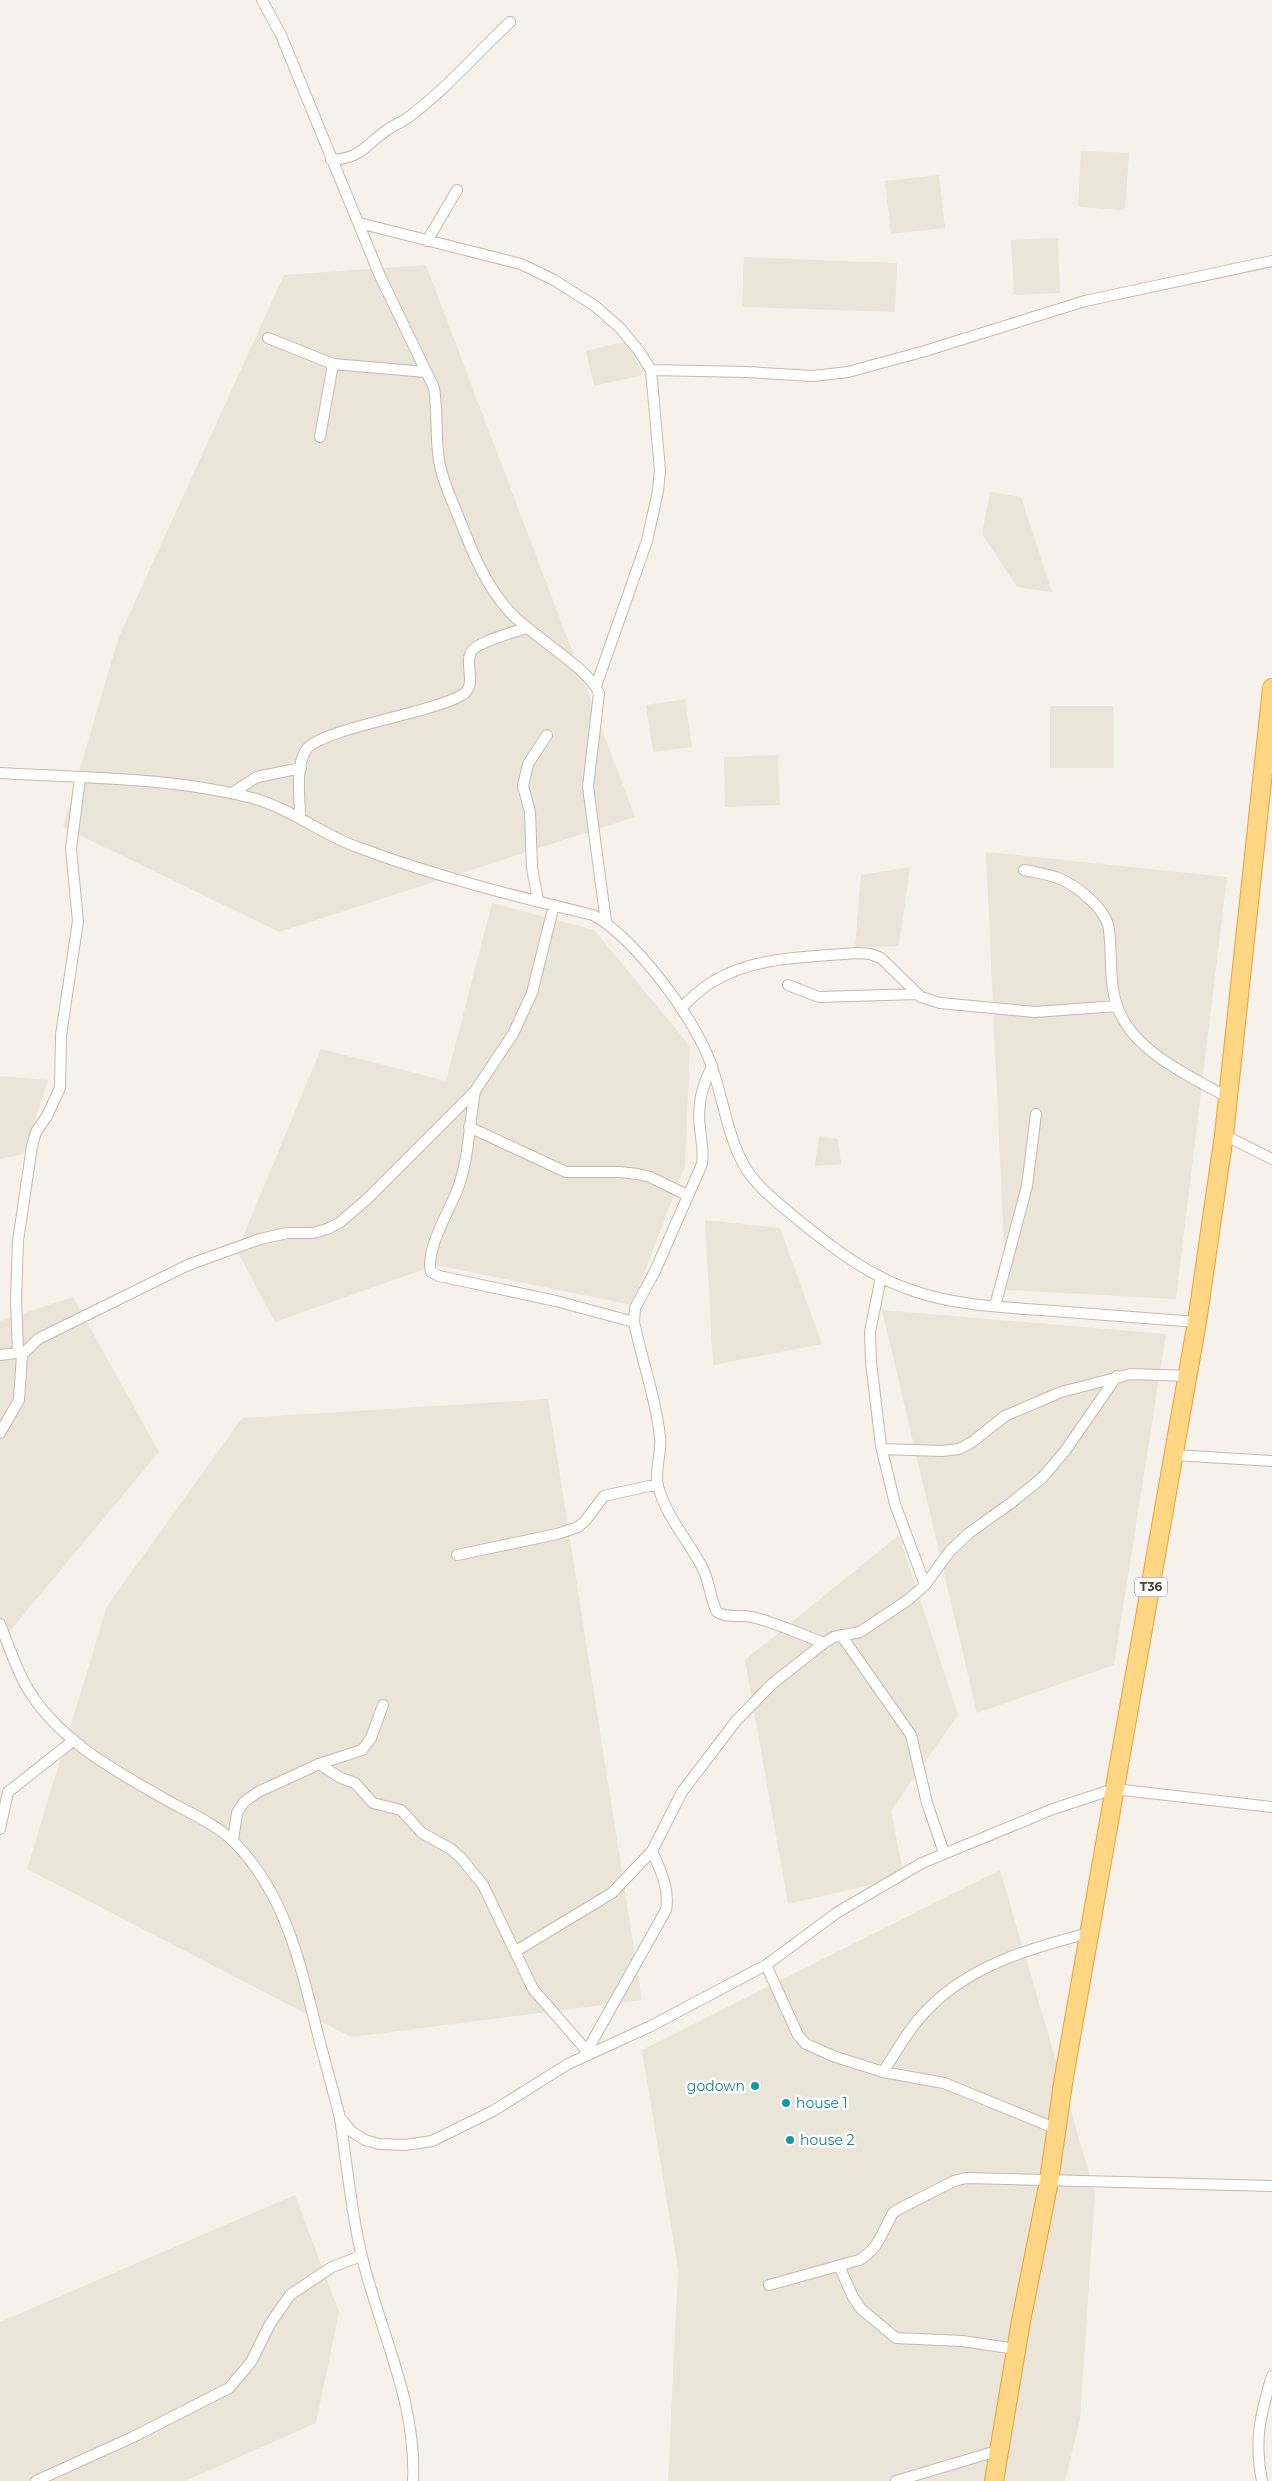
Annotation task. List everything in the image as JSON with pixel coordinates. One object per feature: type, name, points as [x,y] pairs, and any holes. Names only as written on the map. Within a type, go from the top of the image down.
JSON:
[{"type":"highway","name":"T36","points":[[994,2481],[1016,2349],[1049,2181],[1114,1789],[1175,1455],[1197,1322],[1229,1098],[1272,688]]},
{"type":"street","points":[[262,0],[281,35],[380,276],[434,388],[437,403],[438,458],[443,479],[478,567],[509,611],[526,628],[596,686],[599,699],[592,738],[588,787],[606,922]]},
{"type":"street","points":[[332,160],[346,159],[360,153],[387,129],[409,117],[456,76],[510,22]]},
{"type":"street","points":[[427,241],[457,190]]},
{"type":"street","points":[[359,223],[521,264],[572,290],[620,328],[639,351],[651,370],[659,452],[658,490],[646,541],[596,686]]},
{"type":"street","points":[[651,370],[747,372],[813,376],[848,372],[925,351],[1085,301],[1272,261]]},
{"type":"street","points":[[268,338],[333,364],[426,372]]},
{"type":"street","points":[[320,437],[333,364]]},
{"type":"street","points":[[300,818],[301,768],[305,751],[311,743],[323,737],[398,717],[463,694],[470,683],[470,653],[474,649],[497,638],[526,628]]},
{"type":"street","points":[[538,900],[532,868],[530,812],[523,786],[528,764],[546,735]]},
{"type":"street","points":[[232,793],[257,777],[301,768]]},
{"type":"street","points":[[0,773],[167,784],[254,798],[300,818],[354,846],[381,856],[496,890],[593,915],[606,922],[656,974],[681,1008],[703,1043],[712,1066],[730,1128],[745,1167],[770,1196],[817,1235],[866,1269],[915,1292],[995,1306],[1197,1322]]},
{"type":"street","points":[[0,1434],[19,1400],[22,1390],[21,1352],[16,1300],[18,1242],[32,1146],[36,1132],[47,1116],[60,1088],[61,1035],[78,921],[71,849],[80,778]]},
{"type":"street","points":[[1024,870],[1056,877],[1070,883],[1101,911],[1109,928],[1110,975],[1117,1006],[1124,1021],[1142,1042],[1181,1071],[1229,1098]]},
{"type":"street","points":[[0,1355],[21,1352],[54,1330],[188,1265],[260,1239],[287,1234],[313,1233],[339,1222],[365,1201],[475,1091],[524,1015],[532,993],[554,905]]},
{"type":"street","points":[[681,1008],[712,981],[733,971],[760,963],[857,953],[870,954],[881,958],[918,994],[940,1003],[1034,1012],[1117,1006]]},
{"type":"street","points":[[788,985],[819,997],[918,994]]},
{"type":"street","points":[[712,1066],[702,1088],[698,1105],[703,1155],[702,1164],[655,1271],[635,1308],[634,1322],[659,1430],[660,1439],[656,1471],[658,1484],[662,1498],[675,1525],[704,1571],[717,1612],[728,1616],[745,1615],[824,1643]]},
{"type":"street","points":[[475,1091],[461,1178],[434,1248],[429,1265],[431,1272],[438,1276],[556,1301],[634,1322]]},
{"type":"street","points":[[995,1306],[1027,1186],[1036,1114]]},
{"type":"street","points":[[469,1127],[566,1172],[620,1172],[637,1174],[650,1177],[688,1195]]},
{"type":"street","points":[[1224,1135],[1272,1159]]},
{"type":"street","points":[[881,1277],[870,1332],[871,1362],[882,1449],[895,1504],[925,1585]]},
{"type":"street","points":[[882,1449],[942,1451],[959,1449],[972,1442],[1005,1416],[1061,1392],[1117,1376],[1131,1374],[1188,1376]]},
{"type":"street","points":[[516,1951],[612,1893],[626,1880],[652,1850],[682,1792],[736,1721],[772,1684],[824,1643],[841,1635],[866,1628],[908,1600],[925,1585],[950,1551],[969,1532],[1011,1504],[1042,1478],[1065,1450],[1117,1376]]},
{"type":"street","points":[[1175,1455],[1272,1461]]},
{"type":"street","points":[[457,1555],[572,1529],[585,1521],[604,1496],[624,1490],[658,1484]]},
{"type":"street","points":[[0,1624],[26,1684],[43,1709],[94,1757],[202,1819],[233,1840],[265,1881],[286,1922],[306,1985],[340,2118],[361,2256],[406,2402],[412,2449],[412,2481]]},
{"type":"street","points":[[841,1635],[911,1735],[928,1803],[944,1853]]},
{"type":"street","points":[[233,1840],[238,1813],[244,1802],[258,1792],[319,1764],[362,1750],[371,1738],[383,1705]]},
{"type":"street","points":[[0,1829],[8,1792],[74,1740]]},
{"type":"street","points":[[319,1764],[341,1778],[355,1783],[374,1803],[401,1810],[422,1833],[452,1849],[461,1858],[483,1885],[533,1989],[585,2054]]},
{"type":"street","points":[[340,2118],[351,2131],[365,2140],[379,2144],[405,2145],[432,2142],[492,2111],[585,2054],[651,2026],[766,1965],[838,1912],[922,1863],[1053,1809],[1114,1789],[1272,1807]]},
{"type":"street","points":[[585,2054],[666,1910],[668,1900],[665,1886],[652,1850]]},
{"type":"street","points":[[883,2072],[906,2036],[926,2010],[953,1987],[980,1970],[1038,1946],[1090,1933]]},
{"type":"street","points":[[766,1965],[802,2040],[833,2056],[883,2072],[944,2083],[1057,2129]]},
{"type":"street","points":[[769,2285],[840,2266],[870,2254],[897,2210],[954,2181],[966,2178],[1272,2186]]},
{"type":"street","points":[[36,2481],[133,2437],[228,2388],[251,2362],[270,2324],[290,2296],[332,2267],[361,2256]]},
{"type":"street","points":[[840,2266],[853,2297],[861,2309],[896,2338],[962,2341],[1016,2349]]},
{"type":"street","points":[[1262,2481],[1257,2456],[1258,2431],[1272,2376]]},
{"type":"street","points":[[896,2481],[1000,2450]]},
{"type":"shaded area","points":[[1081,151],[1129,153],[1125,210],[1078,207]]},
{"type":"shaded area","points":[[939,175],[945,228],[891,234],[885,181]]},
{"type":"shaded area","points":[[1058,238],[1060,293],[1014,295],[1011,240]]},
{"type":"shaded area","points":[[744,257],[897,263],[895,312],[742,307]]},
{"type":"shaded area","points":[[426,265],[635,817],[279,932],[63,827],[118,639],[284,275]]},
{"type":"shaded area","points":[[626,341],[643,375],[594,386],[586,351]]},
{"type":"shaded area","points":[[990,492],[1021,497],[1052,592],[1017,587],[982,534]]},
{"type":"shaded area","points":[[685,699],[692,747],[653,752],[646,705]]},
{"type":"shaded area","points":[[1050,706],[1113,706],[1113,768],[1050,768]]},
{"type":"shaded area","points":[[778,755],[780,805],[725,807],[724,757]]},
{"type":"shaded area","points":[[986,852],[1227,877],[1176,1299],[1006,1290]]},
{"type":"shaded area","points":[[910,867],[899,946],[855,948],[861,875]]},
{"type":"shaded area","points":[[492,903],[594,930],[690,1046],[685,1166],[632,1305],[436,1265],[275,1322],[237,1251],[321,1049],[446,1081]]},
{"type":"shaded area","points":[[0,1076],[48,1080],[24,1154],[0,1159]]},
{"type":"shaded area","points":[[819,1136],[838,1139],[841,1164],[815,1166]]},
{"type":"shaded area","points":[[705,1220],[780,1228],[822,1344],[713,1365]]},
{"type":"shaded area","points":[[73,1297],[159,1452],[0,1643],[0,1321]]},
{"type":"shaded area","points":[[882,1310],[1166,1334],[1114,1665],[977,1713]]},
{"type":"shaded area","points":[[548,1399],[642,2000],[351,2037],[27,1869],[107,1606],[242,1418]]},
{"type":"shaded area","points":[[899,1535],[958,1715],[891,1811],[904,1877],[788,1904],[745,1660]]},
{"type":"shaded area","points":[[1000,1870],[1095,2193],[1080,2420],[1065,2481],[668,2481],[678,2269],[642,2050]]},
{"type":"shaded area","points":[[295,2195],[339,2312],[316,2423],[185,2481],[0,2481],[0,2322]]},
{"type":"place","name":"godown","points":[[755,2086]]},
{"type":"place","name":"house 1","points":[[786,2103]]},
{"type":"place","name":"house 2","points":[[790,2140]]}]
